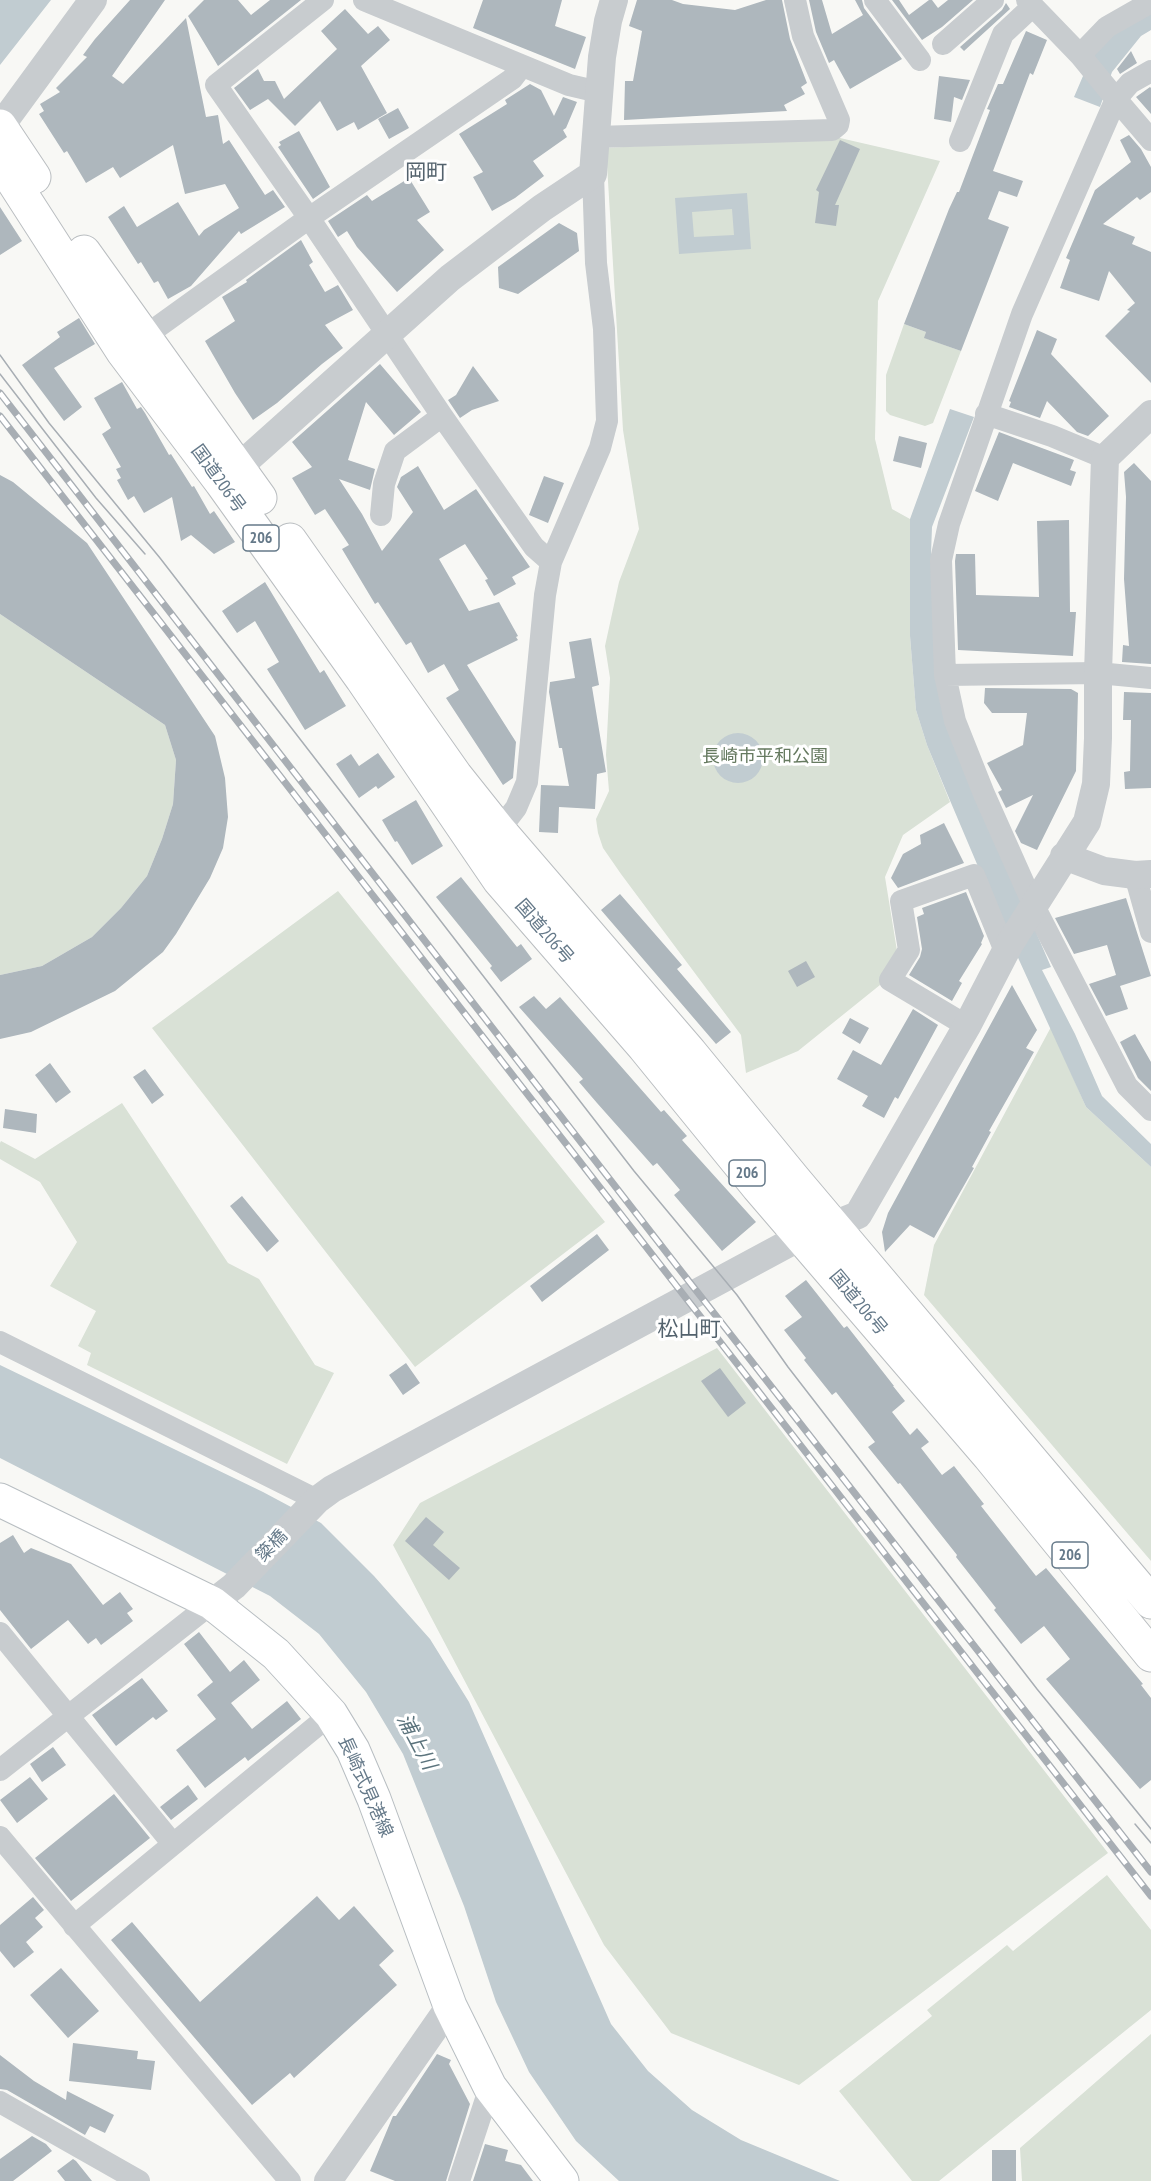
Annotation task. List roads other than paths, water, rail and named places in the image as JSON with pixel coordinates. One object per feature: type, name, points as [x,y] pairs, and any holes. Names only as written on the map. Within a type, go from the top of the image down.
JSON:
[{"type":"main road","name":"国道206号","points":[[0,126],[77,242],[134,344]]},
{"type":"main road","name":"国道206号","points":[[0,161],[230,475],[352,625],[456,776],[499,830],[690,1052],[1151,1602]]},
{"type":"main road","name":"国道206号","points":[[230,475],[362,679],[499,880],[644,1047],[758,1186],[1028,1502],[1151,1655]]},
{"type":"main road","name":"長崎式見港線","points":[[0,1500],[223,1595],[331,1714],[353,1750],[374,1799],[450,2006],[490,2087],[562,2181]]},
{"type":"street","points":[[0,126],[93,0]]},
{"type":"street","points":[[323,0],[216,84],[442,417],[534,547],[551,562]]},
{"type":"street","points":[[364,0],[569,85],[599,92]]},
{"type":"street","points":[[499,830],[516,808],[527,782],[545,596],[551,562],[600,448],[608,421],[604,329],[596,263],[593,174],[599,92],[608,21],[614,0]]},
{"type":"street","points":[[596,137],[832,130],[838,125],[839,120],[803,36],[795,0]]},
{"type":"street","points":[[875,0],[920,60]]},
{"type":"street","points":[[943,44],[993,0]]},
{"type":"street","points":[[1082,59],[1107,27],[1151,2]]},
{"type":"street","points":[[960,141],[1004,34],[1030,3],[1082,59],[1151,140]]},
{"type":"street","points":[[134,344],[309,218],[512,80],[522,66]]},
{"type":"street","points":[[1151,70],[1113,96],[1022,314],[943,545],[941,581],[945,675],[955,721],[1032,906],[1127,1086],[1151,1110]]},
{"type":"street","points":[[230,475],[450,278],[487,248],[593,174]]},
{"type":"street","points":[[986,414],[1052,436],[1105,458],[1151,414]]},
{"type":"street","points":[[381,515],[384,484],[395,451],[442,417]]},
{"type":"street","name":"簗橋","points":[[223,1595],[314,1503],[332,1489],[802,1237],[858,1215],[967,1026],[1007,948],[1087,822],[1096,784],[1105,458]]},
{"type":"street","points":[[945,675],[1098,673],[1151,678]]},
{"type":"street","points":[[1064,856],[1104,872],[1143,875],[1151,932]]},
{"type":"street","points":[[967,1026],[890,980],[909,950],[901,901],[974,875],[1007,948]]},
{"type":"street","points":[[0,1342],[314,1503]]},
{"type":"street","points":[[0,1770],[223,1595]]},
{"type":"street","points":[[0,1633],[173,1844]]},
{"type":"street","points":[[74,1926],[331,1714]]},
{"type":"street","points":[[0,1837],[290,2181]]},
{"type":"street","points":[[328,2181],[450,2006]]},
{"type":"street","points":[[459,2181],[490,2087]]},
{"type":"street","points":[[0,2102],[139,2181]]},
{"type":"water","points":[[0,0],[51,0],[0,65]]},
{"type":"water","points":[[1151,9],[1151,30],[1141,36],[1112,72],[1100,107],[1074,97],[1095,48]]},
{"type":"water","points":[[747,193],[751,249],[679,254],[675,198]],"holes":[[[732,209],[734,235],[694,237],[692,212]]]},
{"type":"water","points":[[950,409],[974,417],[932,527],[931,554],[948,727],[1051,967],[1042,970],[1075,1034],[1102,1096],[1151,1144],[1151,1167],[1086,1107],[999,916],[927,745],[916,710],[910,636],[910,519]]},
{"type":"water","points":[[733,733],[743,733],[756,740],[763,753],[763,763],[756,776],[743,783],[733,783],[724,779],[717,772],[713,763],[713,753],[717,744],[724,737]]},
{"type":"water","name":"浦上川","points":[[0,1365],[263,1492],[321,1523],[374,1576],[430,1639],[469,1702],[611,2024],[648,2071],[692,2110],[741,2140],[840,2181],[619,2181],[576,2141],[529,2072],[496,2002],[464,1906],[403,1754],[366,1692],[319,1634],[270,1596],[0,1458]]},
{"type":"tram line","points":[[0,355],[49,423],[160,558],[634,1171],[737,1295],[788,1367],[1037,1689],[1151,1829]]},
{"type":"tram line","points":[[0,374],[96,498],[145,554]]},
{"type":"tram line","points":[[1135,1824],[1151,1843]]},
{"type":"railway","points":[[0,393],[677,1266],[1151,1872]]},
{"type":"railway","points":[[0,416],[1151,1896]]},
{"type":"district","name":"岡町","points":[[426,173]]},
{"type":"district","name":"松山町","points":[[689,1330]]},
{"type":"park label","name":"長崎市平和公園","points":[[765,757]]}]
